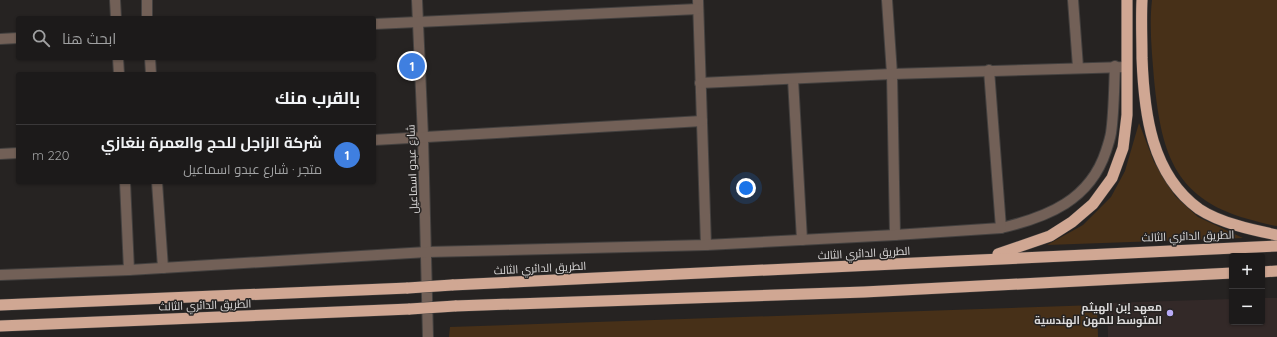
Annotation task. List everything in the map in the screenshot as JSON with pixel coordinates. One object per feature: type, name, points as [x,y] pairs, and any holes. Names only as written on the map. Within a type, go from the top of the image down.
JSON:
[{"type":"highway","points":[[985,258],[1050,236],[1072,222],[1093,204],[1112,178],[1123,148],[1127,115],[1127,0]]},
{"type":"highway","points":[[1142,0],[1141,28],[1143,85],[1146,114],[1153,144],[1165,172],[1180,191],[1200,209],[1227,222],[1277,235]]},
{"type":"highway","name":"الطريق الدائري الثالث","points":[[0,305],[408,288],[866,266],[985,258],[1277,246]]},
{"type":"highway","points":[[1265,272],[1277,271]]},
{"type":"highway","name":"الطريق الدائري الثالث","points":[[0,326],[455,306],[864,292],[1229,273]]},
{"type":"street","points":[[116,0],[116,16]]},
{"type":"street","points":[[147,0],[148,16]]},
{"type":"street","name":"شارع عبدو اسماعيل","points":[[417,0],[423,138],[428,337]]},
{"type":"street","points":[[887,0],[892,74],[895,235]]},
{"type":"street","points":[[1073,0],[1078,67]]},
{"type":"street","points":[[376,24],[698,4],[706,245]]},
{"type":"street","points":[[0,39],[16,38]]},
{"type":"street","points":[[118,60],[119,72]]},
{"type":"street","points":[[150,60],[151,72]]},
{"type":"street","points":[[0,275],[129,270],[426,252],[706,245],[1001,228],[1027,222],[1054,211],[1074,199],[1093,177],[1103,160],[1111,134],[1115,66]]},
{"type":"street","points":[[700,83],[989,70],[1115,66],[1127,67]]},
{"type":"street","points":[[989,70],[1001,228]]},
{"type":"street","points":[[793,79],[802,240]]},
{"type":"street","points":[[376,140],[702,121]]},
{"type":"street","points":[[0,154],[16,154]]},
{"type":"street","points":[[125,184],[129,270]]},
{"type":"street","points":[[158,184],[163,268]]},
{"type":"shaded area","points":[[1152,0],[1277,0],[1277,226],[1248,219],[1222,210],[1202,198],[1187,184],[1175,167],[1167,149],[1157,104],[1151,40]]},
{"type":"shaded area","points":[[1139,123],[1154,162],[1175,196],[1198,217],[1243,238],[1047,245],[1083,225],[1111,197],[1125,171]]},
{"type":"shaded area","name":"معهد إبن الهيثم المتوسط للمهن الهندسية","points":[[1265,298],[1277,298],[1277,337],[1108,337],[1107,303],[1229,299],[1229,325],[1265,325]]},
{"type":"shaded area","points":[[1097,305],[1098,337],[449,337],[450,327]]},
{"type":"place","name":"شركة الزاجل للحج والعمرة بنغازي","points":[[412,66]]},
{"type":"place","name":"معهد إبن الهيثم المتوسط للمهن الهندسية","points":[[1170,313]]}]
